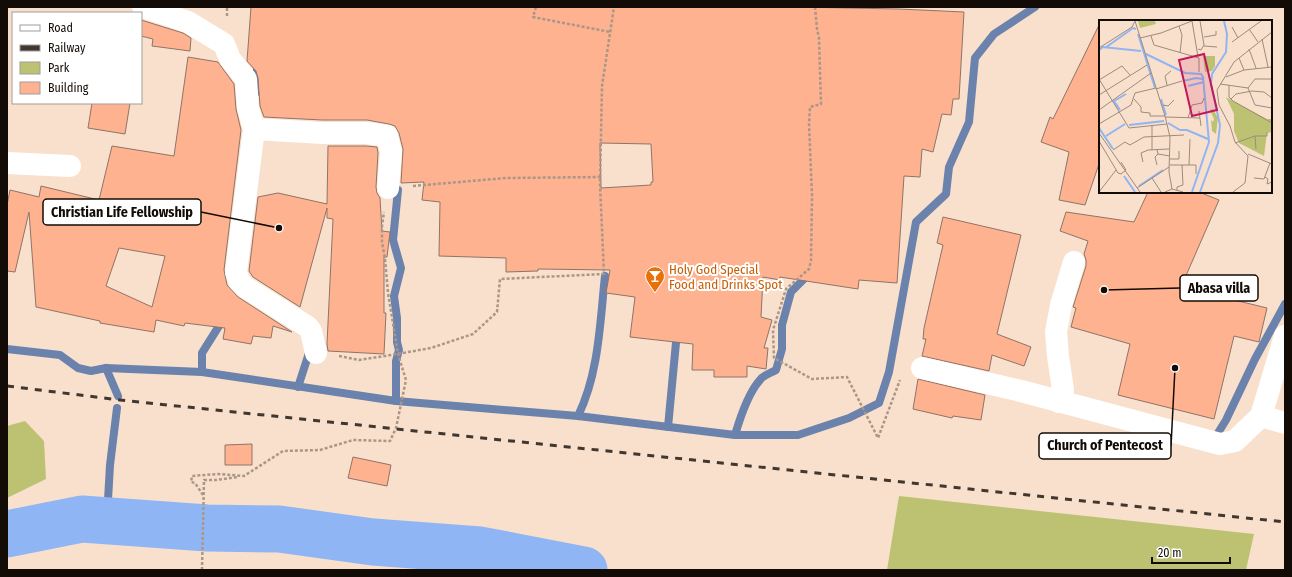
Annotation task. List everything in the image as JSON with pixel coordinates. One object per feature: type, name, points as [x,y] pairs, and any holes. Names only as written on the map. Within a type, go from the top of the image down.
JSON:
[{"type":"street","points":[[143,7],[188,22],[224,44],[230,59],[246,79],[248,108],[254,129],[236,272],[239,281],[245,287],[308,327],[316,353]]},
{"type":"street","points":[[254,129],[322,133],[367,133],[387,136],[391,152],[388,188]]},
{"type":"street","points":[[7,163],[70,166]]},
{"type":"street","points":[[1060,402],[1063,390],[1056,332],[1061,305],[1074,262]]},
{"type":"street","points":[[922,368],[1020,391],[1220,444],[1235,441],[1261,416],[1285,336]]},
{"type":"street","points":[[1261,416],[1285,423]]},
{"type":"path","points":[[536,7],[533,17],[610,32]]},
{"type":"path","points":[[316,353],[359,360],[431,348],[473,334],[497,312],[500,278],[604,274],[600,177],[602,86],[614,7]]},
{"type":"path","points":[[815,7],[819,38],[821,104],[810,107],[809,124],[812,195],[811,261],[809,268],[786,289],[773,330],[774,358],[812,379],[847,377],[878,438],[904,368],[922,368]]},
{"type":"path","points":[[202,570],[204,480],[244,476],[283,451],[320,450],[353,440],[390,441],[396,428],[406,380],[398,354],[388,293],[382,242],[382,226],[388,188],[506,178],[600,177]]},
{"type":"path","points":[[203,495],[195,483],[191,482],[192,476],[218,474],[244,476]]},
{"type":"green space","points":[[25,421],[44,441],[46,479],[7,498],[7,426]]},
{"type":"green space","points":[[899,496],[1254,534],[1246,570],[887,570]]},
{"type":"building","points":[[251,7],[798,7],[964,12],[959,99],[953,99],[951,115],[942,114],[933,152],[922,149],[920,177],[904,176],[897,283],[859,280],[858,289],[780,277],[780,280],[763,277],[761,317],[772,320],[764,348],[768,348],[766,369],[747,366],[747,377],[714,377],[714,370],[692,370],[693,344],[630,337],[635,297],[606,293],[610,270],[538,269],[538,271],[506,272],[506,258],[439,256],[440,202],[422,200],[424,182],[401,183],[403,149],[399,133],[395,126],[367,120],[322,120],[264,117],[260,106],[256,71],[247,61]],"holes":[[[600,143],[651,144],[653,182],[651,182],[651,185],[601,188]]]},
{"type":"building","points":[[142,20],[183,33],[191,38],[190,51],[152,46],[153,39],[142,36]]},
{"type":"building","points":[[1099,25],[1099,164],[1085,205],[1059,200],[1069,152],[1041,142],[1050,117],[1053,119]]},
{"type":"building","points":[[188,57],[218,62],[234,84],[236,109],[241,130],[224,270],[227,285],[238,297],[292,332],[273,326],[271,338],[253,336],[251,344],[223,339],[225,328],[185,323],[184,326],[156,320],[154,332],[100,323],[100,321],[36,307],[29,212],[15,272],[7,271],[7,205],[10,190],[39,197],[41,186],[99,200],[112,146],[174,156]],"holes":[[[119,248],[165,256],[152,307],[106,286]]]},
{"type":"building","points":[[92,104],[130,104],[125,134],[88,128]]},
{"type":"building","points":[[328,146],[377,147],[376,187],[380,198],[382,231],[390,232],[387,257],[384,257],[384,313],[386,313],[384,354],[328,351],[327,344],[333,219],[327,218],[327,208],[300,307],[253,277],[249,271],[258,197],[278,193],[327,204]]},
{"type":"building","points":[[1148,193],[1202,193],[1219,200],[1181,287],[1267,308],[1259,342],[1234,336],[1214,419],[1118,395],[1130,344],[1071,327],[1076,308],[1073,307],[1086,266],[1084,254],[1088,241],[1060,231],[1066,212],[1134,222]]},
{"type":"building","points":[[943,217],[1021,235],[997,334],[1031,347],[1024,366],[992,355],[989,371],[922,356],[926,339],[923,339],[924,328],[943,245],[937,243]]},
{"type":"building","points":[[918,379],[985,395],[981,420],[953,416],[952,418],[913,409]]},
{"type":"building","points":[[252,444],[252,465],[225,465],[225,445]]},
{"type":"building","points":[[353,457],[391,465],[387,486],[348,478]]},
{"type":"waterway","points":[[7,349],[60,355],[78,368],[91,371],[106,368],[202,372],[396,401],[578,416],[735,435],[798,435],[849,418],[879,403],[889,372],[916,222],[946,194],[949,167],[969,122],[975,58],[994,34],[1035,7]]},
{"type":"waterway","points":[[257,67],[257,92]]},
{"type":"waterway","points":[[396,401],[396,361],[399,350],[397,342],[397,318],[394,296],[401,268],[393,240],[398,190]]},
{"type":"waterway","points":[[735,435],[745,406],[756,385],[761,378],[776,370],[782,349],[782,325],[791,292],[810,273]]},
{"type":"waterway","points":[[578,416],[585,400],[598,347],[605,276]]},
{"type":"waterway","points":[[1213,441],[1226,420],[1255,359],[1285,304]]},
{"type":"waterway","points":[[202,372],[202,353],[224,318]]},
{"type":"waterway","points":[[668,427],[677,332]]},
{"type":"waterway","points":[[298,387],[310,350]]},
{"type":"waterway","points":[[106,368],[118,396]]},
{"type":"waterway","points":[[82,519],[108,500],[110,465],[117,408]]},
{"type":"waterway","points":[[7,534],[82,519],[207,528],[279,529],[373,542],[480,550],[584,570]]},
{"type":"railway","points":[[7,386],[120,400],[1285,522]]},
{"type":"place","name":"Christian Life Fellowship","points":[[279,228]]},
{"type":"place","name":"Abasa villa","points":[[1104,290]]},
{"type":"place","name":"Holy God Special Food and Drinks Spot","points":[[655,293]]},
{"type":"place","name":"Church of Pentecost","points":[[1175,368]]}]
